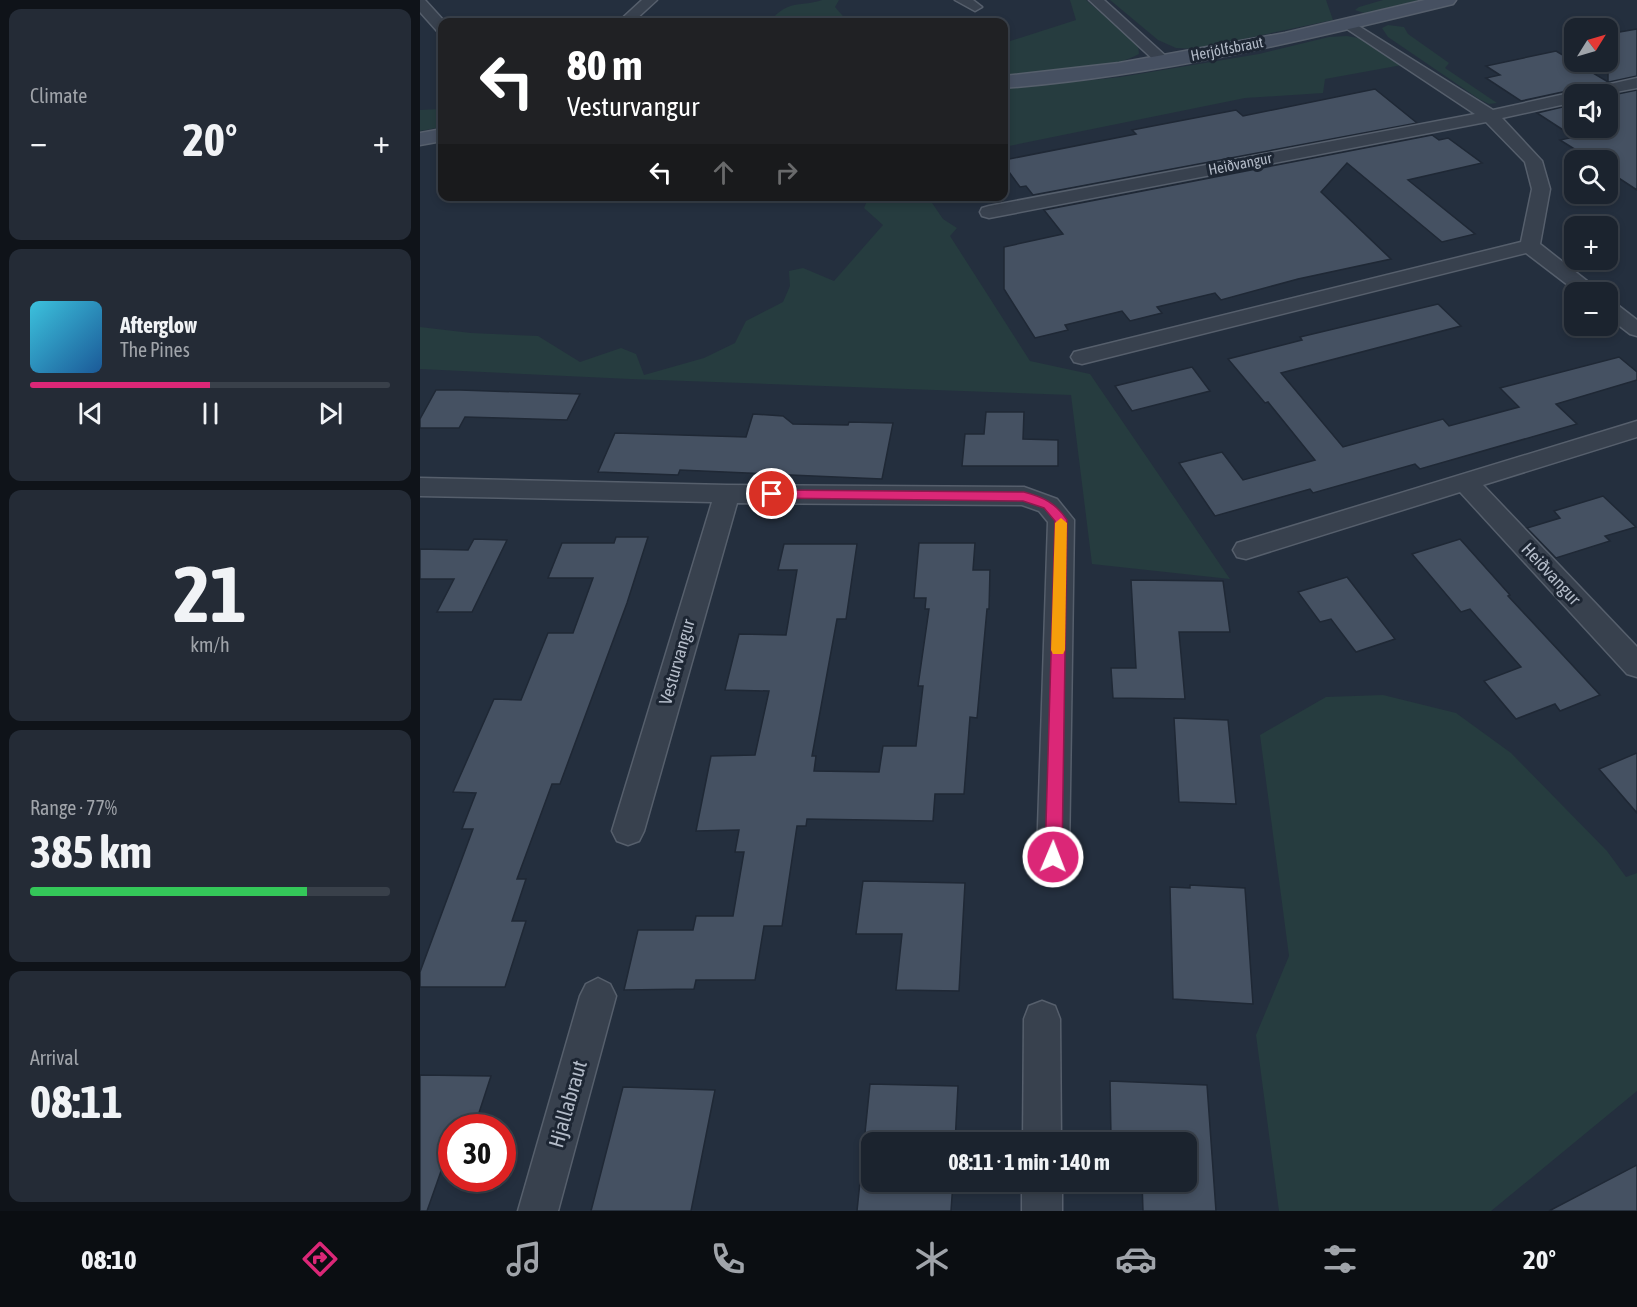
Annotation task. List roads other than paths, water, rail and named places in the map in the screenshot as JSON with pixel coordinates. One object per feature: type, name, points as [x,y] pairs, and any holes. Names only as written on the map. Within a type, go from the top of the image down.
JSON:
[{"type":"street","points":[[630,18],[650,0]]},
{"type":"street","points":[[1096,0],[1163,61]]},
{"type":"street","name":"Herjólfsbraut","points":[[1008,82],[1119,69],[1163,61],[1349,24],[1447,0]]},
{"type":"street","points":[[420,3],[438,23]]},
{"type":"street","points":[[1349,24],[1490,116],[1533,161],[1541,189],[1530,246]]},
{"type":"street","points":[[1618,87],[1637,83]]},
{"type":"street","name":"Heiðvangur","points":[[989,212],[1490,116],[1564,99]]},
{"type":"street","points":[[420,139],[438,136]]},
{"type":"street","points":[[1530,246],[1576,282]]},
{"type":"street","points":[[1082,357],[1530,246]]},
{"type":"street","points":[[1618,315],[1637,330]]},
{"type":"street","points":[[1246,550],[1637,429]]},
{"type":"street","name":"Heiðvangur","points":[[1465,482],[1637,666]]},
{"type":"street","points":[[420,487],[727,494],[1024,496],[1048,505],[1061,520],[1053,857]]},
{"type":"street","name":"Vesturvangur","points":[[628,831],[727,494]]},
{"type":"street","name":"Hjallabraut","points":[[538,1211],[598,996]]},
{"type":"street","points":[[1042,1019],[1042,1132]]},
{"type":"street","points":[[1042,1192],[1042,1211]]}]
